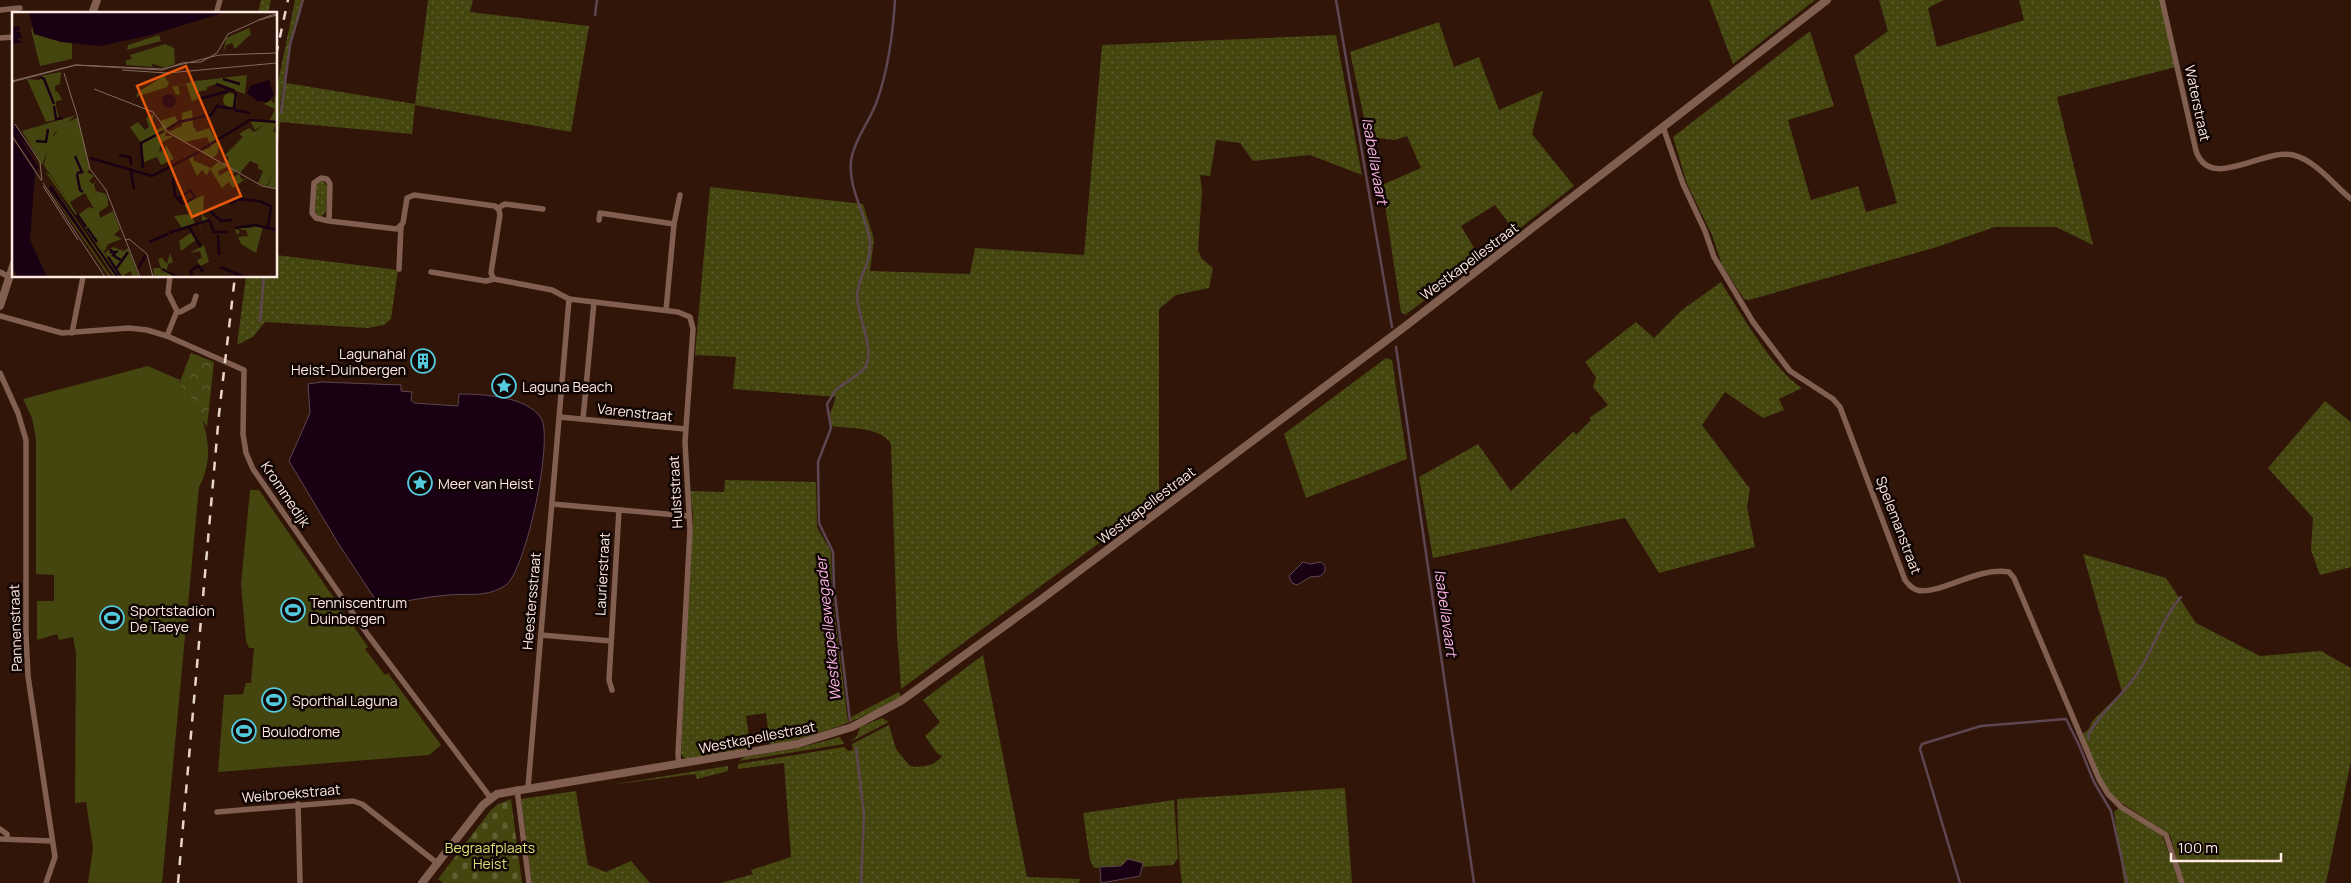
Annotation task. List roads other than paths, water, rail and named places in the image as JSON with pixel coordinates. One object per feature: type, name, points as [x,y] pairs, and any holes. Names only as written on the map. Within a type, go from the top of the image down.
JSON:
[{"type":"street","points":[[93,12],[97,0]]},
{"type":"street","name":"Westkapellestraat","points":[[490,798],[517,789],[771,750],[819,739],[869,720],[920,690],[1441,298],[1828,0]]},
{"type":"street","name":"Waterstraat","points":[[2162,0],[2196,151],[2201,162],[2208,167],[2220,169],[2272,156],[2293,155],[2310,164],[2351,199]]},
{"type":"street","points":[[0,10],[20,8]]},
{"type":"street","name":"Spelemanstraat","points":[[1663,127],[1682,184],[1705,231],[1714,257],[1753,322],[1790,371],[1828,395],[1840,407],[1905,580],[1911,587],[1926,591],[1992,571],[2009,572],[2014,578],[2098,779],[2108,794],[2121,807],[2166,835],[2182,883]]},
{"type":"street","points":[[328,220],[330,184],[327,179],[321,178],[314,183],[312,213],[316,218],[328,220],[392,228],[401,226]]},
{"type":"street","points":[[399,269],[401,226],[406,201],[407,198],[414,195],[498,208],[505,204],[542,210]]},
{"type":"street","points":[[666,310],[674,224],[680,195]]},
{"type":"street","points":[[494,279],[491,272],[500,215],[498,208]]},
{"type":"street","points":[[599,220],[600,213],[674,224]]},
{"type":"street","points":[[0,306],[12,269]]},
{"type":"street","points":[[0,272],[9,277]]},
{"type":"street","points":[[431,272],[486,281],[494,279],[552,290],[569,298],[594,302],[583,419],[560,417]]},
{"type":"street","points":[[72,333],[83,278]]},
{"type":"street","points":[[168,336],[177,311],[168,293],[170,278]]},
{"type":"street","points":[[177,311],[180,312],[193,305],[196,296]]},
{"type":"street","name":"Heestersstraat","points":[[528,788],[569,298]]},
{"type":"street","name":"Hulststraat","points":[[594,302],[686,314],[693,322],[686,429],[685,467],[689,516],[679,764]]},
{"type":"street","name":"Krommedijk","points":[[0,316],[52,331],[72,333],[129,328],[147,330],[168,336],[244,370],[242,434],[246,452],[253,469],[368,635],[490,798]]},
{"type":"street","name":"Pannenstraat","points":[[0,373],[18,413],[26,440],[26,635],[28,676],[54,857],[46,883]]},
{"type":"street","name":"Varenstraat","points":[[583,419],[686,429]]},
{"type":"street","points":[[552,504],[689,516]]},
{"type":"street","name":"Laurierstraat","points":[[612,690],[609,680],[619,510]]},
{"type":"street","points":[[541,636],[611,641]]},
{"type":"street","points":[[517,789],[529,883]]},
{"type":"street","points":[[422,883],[490,798]]},
{"type":"street","name":"Weibroekstraat","points":[[217,812],[344,800],[362,804],[437,863]]},
{"type":"street","points":[[298,804],[300,883]]},
{"type":"street","points":[[0,829],[7,834],[8,838]]},
{"type":"street","points":[[0,839],[52,841]]},
{"type":"waterway","points":[[281,113],[290,45],[303,0]]},
{"type":"waterway","points":[[595,15],[597,0]]},
{"type":"waterway","name":"Westkapellewegader","points":[[850,721],[834,587],[833,552],[819,523],[818,462],[831,428],[827,404],[838,388],[862,371],[868,360],[867,343],[857,296],[859,283],[869,256],[870,241],[852,182],[851,161],[855,146],[874,108],[881,89],[889,51],[895,0]]},
{"type":"waterway","name":"Isabellavaart","points":[[1336,0],[1392,327]]},
{"type":"waterway","points":[[260,321],[264,278]]},
{"type":"waterway","name":"Isabellavaart","points":[[1396,347],[1474,883]]},
{"type":"waterway","points":[[2089,739],[2088,735],[2093,727],[2137,674],[2168,615],[2181,597]]},
{"type":"waterway","points":[[1960,883],[1920,749],[1922,744],[1981,726],[2066,719],[2094,782],[2111,811],[2127,883]]},
{"type":"waterway","name":"Westkapellewegader","points":[[856,748],[864,815],[861,883]]},
{"type":"railway","points":[[278,46],[288,0]]},
{"type":"railway","points":[[178,883],[219,414],[235,278]]},
{"type":"place","name":"Lagunahal Heist-Duinbergen","points":[[423,361]]},
{"type":"place","name":"Laguna Beach","points":[[504,386]]},
{"type":"place","name":"Meer van Heist","points":[[420,483]]},
{"type":"place","name":"Tenniscentrum Duinbergen","points":[[293,610]]},
{"type":"place","name":"Sportstadion De Taeye","points":[[112,618]]},
{"type":"place","name":"Sporthal Laguna","points":[[274,700]]},
{"type":"place","name":"Boulodrome","points":[[244,731]]},
{"type":"park label","name":"Begraafplaats Heist","points":[[490,856]]}]
